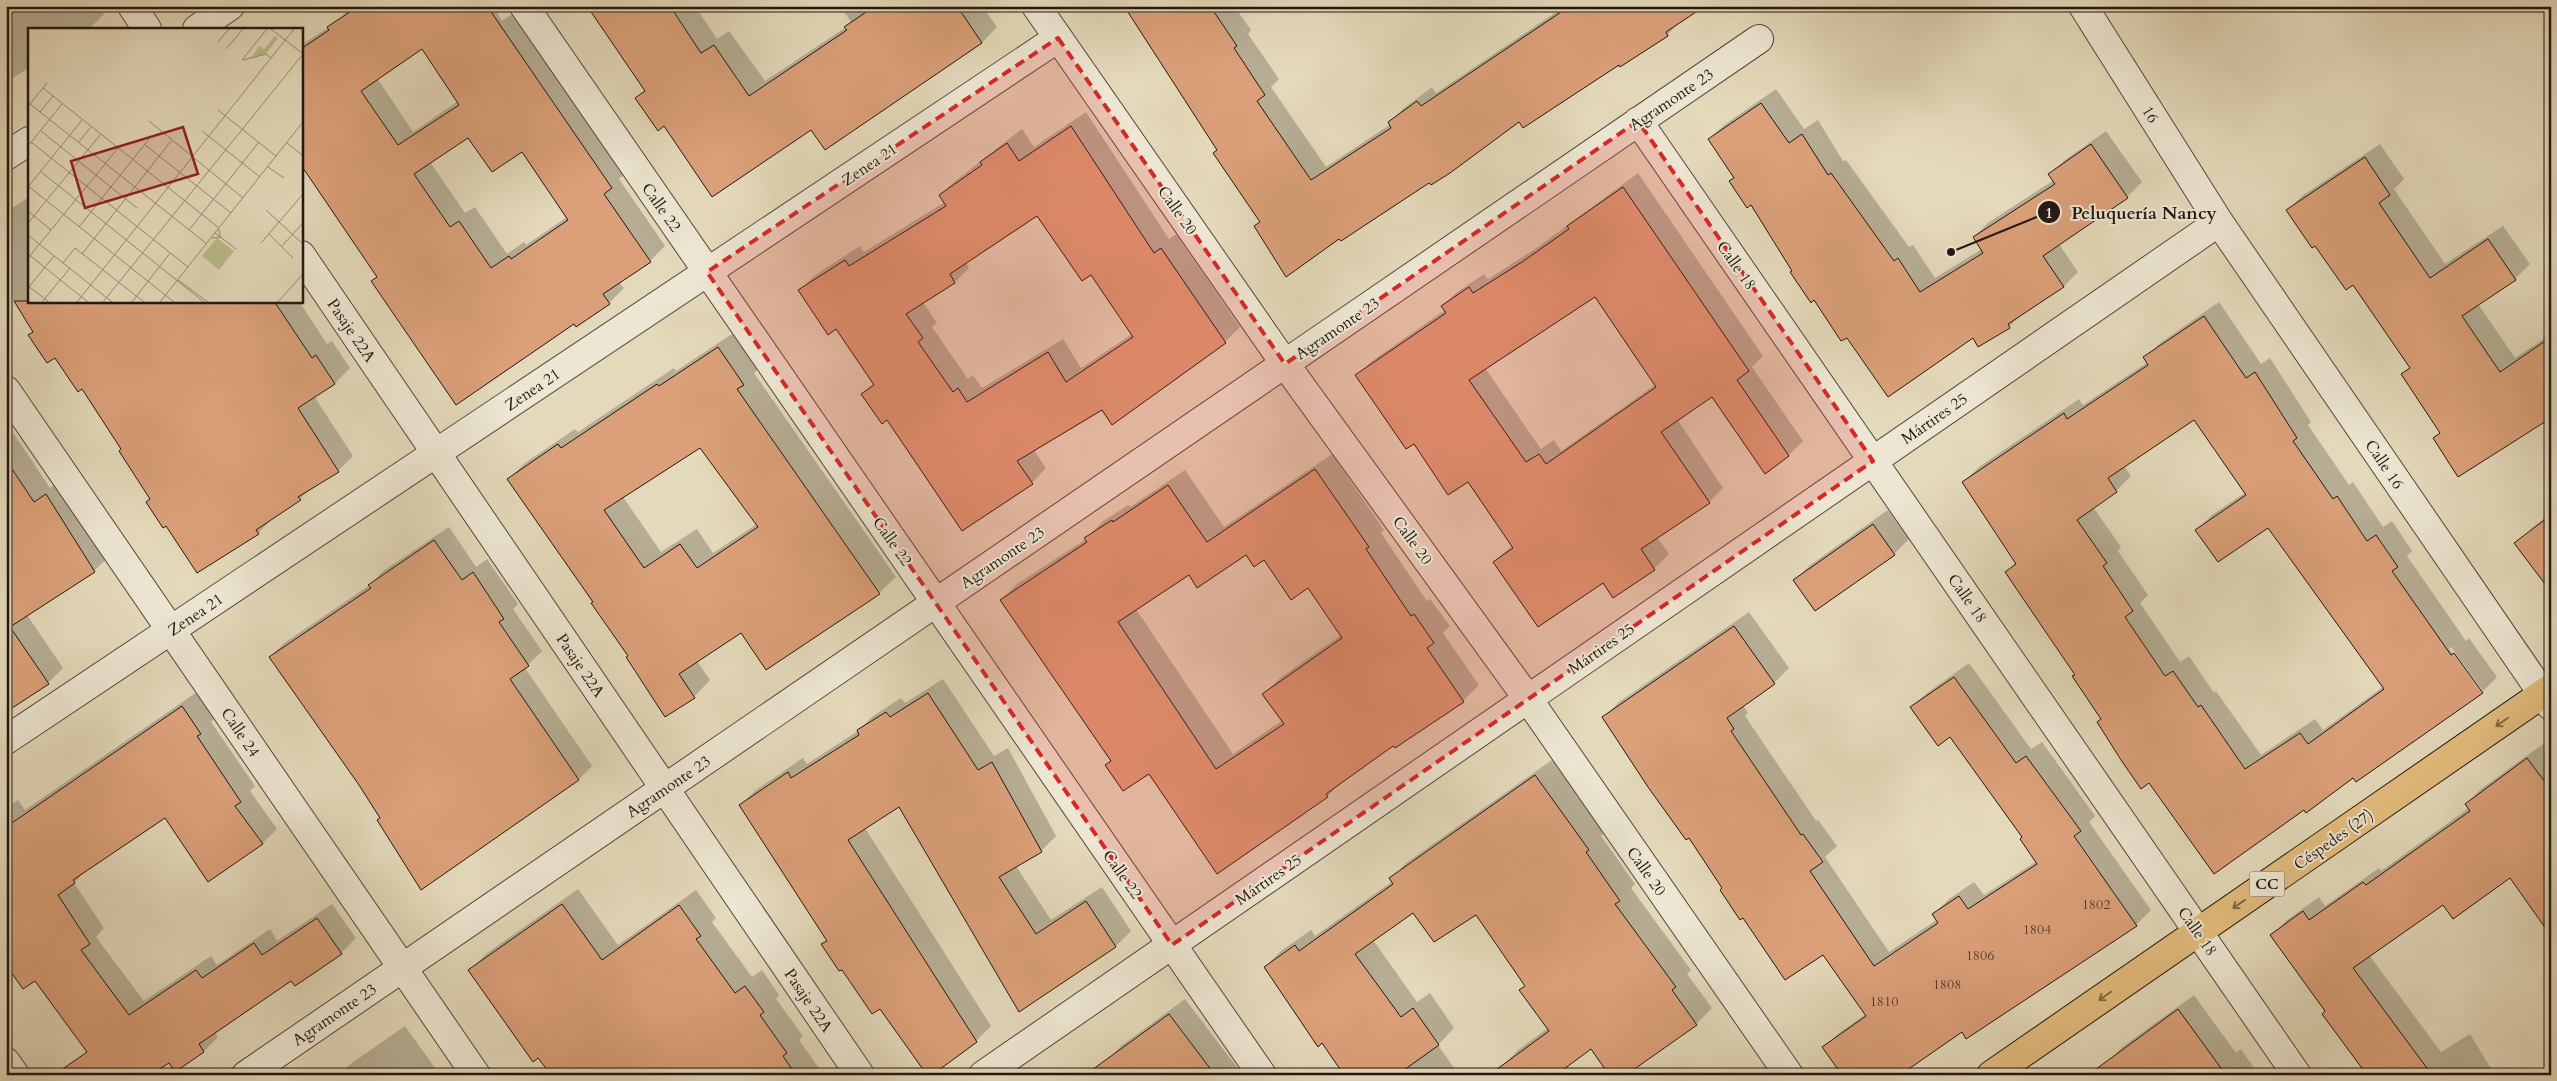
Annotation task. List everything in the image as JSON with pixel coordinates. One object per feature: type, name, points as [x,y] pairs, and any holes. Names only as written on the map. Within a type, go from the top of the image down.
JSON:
[{"type":"main road","name":"Céspedes (27)","points":[[1991,1075],[2198,932],[2548,696]]},
{"type":"street","points":[[132,6],[146,28]]},
{"type":"street","points":[[198,28],[230,6]]},
{"type":"street","name":"Calle 22","points":[[524,6],[1262,1075]]},
{"type":"street","name":"Calle 20","points":[[1036,6],[1285,364],[1528,699],[1789,1075]]},
{"type":"street","name":"16","points":[[2083,6],[2219,222]]},
{"type":"street","name":"Zenea 21","points":[[6,740],[1058,38]]},
{"type":"street","name":"Agramonte 23","points":[[246,1075],[1759,39]]},
{"type":"street","name":"Calle 18","points":[[1638,121],[2297,1075]]},
{"type":"street","points":[[6,156],[28,142]]},
{"type":"street","name":"Mártires 25","points":[[983,1075],[2219,222]]},
{"type":"street","name":"Calle 16","points":[[2219,222],[2548,696]]},
{"type":"street","name":"Pasaje 22A","points":[[302,256],[860,1075]]},
{"type":"street","name":"Calle 24","points":[[6,390],[476,1075]]},
{"type":"street","points":[[6,1062],[15,1075]]},
{"type":"highlighted area","points":[[1058,38],[1285,364],[1638,121],[1873,461],[1172,945],[707,272]]},
{"type":"building","points":[[359,6],[487,6],[612,188],[604,194],[651,262],[603,294],[610,304],[576,327],[574,324],[456,405],[371,281],[377,277],[302,166],[302,48],[329,30],[327,27]],"holes":[[[422,49],[459,105],[398,145],[361,91]],[[468,138],[492,172],[522,152],[568,220],[511,259],[509,256],[491,268],[459,221],[450,227],[414,174]]]},
{"type":"building","points":[[587,6],[670,6],[701,53],[714,45],[749,96],[847,30],[844,27],[875,6],[957,6],[982,43],[825,150],[811,130],[712,197],[664,126],[658,131],[635,98],[645,91]]},
{"type":"building","points":[[1124,6],[1210,6],[1237,46],[1234,48],[1265,95],[1257,101],[1311,180],[1391,128],[1388,122],[1417,101],[1421,106],[1570,6],[1705,6],[1666,32],[1668,36],[1620,67],[1619,65],[1523,128],[1519,122],[1450,173],[1431,185],[1429,183],[1341,241],[1339,239],[1286,277],[1254,226],[1260,222],[1213,153],[1217,150]]},
{"type":"building","points":[[1761,103],[1789,143],[1802,134],[1828,175],[1831,173],[1894,261],[1898,258],[1920,292],[1983,253],[1973,237],[2055,184],[2048,174],[2091,144],[2128,198],[2043,256],[2064,287],[2008,324],[2010,328],[1978,347],[1973,338],[1888,397],[1847,338],[1841,341],[1814,300],[1811,303],[1790,272],[1792,271],[1751,205],[1747,208],[1729,181],[1734,178],[1708,139]]},
{"type":"building","points":[[1071,126],[1154,253],[1161,248],[1226,343],[1112,425],[1102,410],[1017,461],[1033,484],[962,531],[887,420],[882,424],[861,394],[874,385],[836,329],[828,335],[798,290],[845,260],[849,266],[946,206],[939,195],[982,165],[980,162],[1007,143],[1019,161]],"holes":[[[1037,216],[1082,281],[1091,275],[1133,337],[1066,382],[1048,352],[967,402],[958,388],[953,392],[918,342],[923,338],[906,314],[955,283],[950,274]]]},
{"type":"building","points":[[2365,157],[2390,195],[2379,203],[2430,278],[2488,239],[2516,280],[2462,316],[2500,372],[2551,337],[2551,418],[2458,477],[2433,438],[2440,433],[2401,374],[2410,368],[2353,285],[2346,290],[2315,246],[2312,248],[2286,210]]},
{"type":"building","points":[[1623,187],[1749,371],[1737,380],[1789,456],[1765,474],[1712,397],[1661,432],[1710,503],[1641,549],[1655,570],[1613,598],[1603,583],[1538,627],[1493,562],[1513,548],[1468,482],[1448,495],[1414,444],[1406,449],[1355,375],[1446,313],[1441,306],[1469,287],[1473,293],[1522,262],[1569,229],[1567,226]],"holes":[[[1595,297],[1656,387],[1546,464],[1539,454],[1526,462],[1469,380]]]},
{"type":"building","points":[[14,301],[275,302],[312,358],[316,355],[335,384],[298,408],[339,472],[298,497],[301,500],[256,530],[259,534],[197,573],[166,526],[163,528],[146,502],[150,499],[119,451],[121,449],[82,389],[78,392],[55,358],[47,363],[28,335],[33,332]]},
{"type":"building","points":[[2204,316],[2246,378],[2255,372],[2297,438],[2293,441],[2333,499],[2337,496],[2367,541],[2376,535],[2398,567],[2392,571],[2451,655],[2454,653],[2483,693],[2356,782],[2353,778],[2306,813],[2304,810],[2214,874],[2149,783],[2141,789],[2121,760],[2097,722],[2101,719],[2072,676],[2075,675],[2005,572],[2016,564],[1962,482],[2064,413],[2067,419],[2148,365],[2143,357]],"holes":[[[2194,420],[2246,495],[2195,530],[2218,562],[2268,528],[2384,689],[2308,744],[2300,733],[2245,769],[2201,705],[2198,707],[2173,671],[2165,676],[2125,617],[2133,611],[2103,566],[2107,563],[2077,520],[2117,492],[2108,478]]]},
{"type":"building","points":[[718,347],[744,385],[737,389],[880,594],[766,670],[741,633],[679,674],[695,698],[665,717],[626,657],[628,656],[591,603],[593,602],[507,479],[558,444],[561,448],[657,384],[659,386]],"holes":[[[700,448],[758,527],[697,568],[680,544],[644,568],[604,510]]]},
{"type":"building","points":[[6,460],[34,502],[46,494],[95,572],[10,627],[49,684],[6,712]]},
{"type":"building","points":[[1315,469],[1369,547],[1366,549],[1411,616],[1414,614],[1434,643],[1427,648],[1464,702],[1395,748],[1393,746],[1326,794],[1328,797],[1217,874],[1149,774],[1123,791],[1105,765],[1111,761],[1000,600],[1087,542],[1084,538],[1112,520],[1113,522],[1168,485],[1207,542]],"holes":[[[1246,555],[1254,567],[1264,560],[1291,600],[1308,588],[1342,638],[1262,694],[1284,724],[1216,769],[1118,622],[1189,575],[1197,588]]]},
{"type":"building","points":[[2551,515],[2551,592],[2514,543]]},
{"type":"building","points":[[1873,524],[1895,555],[1815,611],[1793,580]]},
{"type":"building","points":[[434,540],[462,580],[473,572],[504,619],[499,622],[529,666],[510,679],[579,780],[421,890],[377,820],[380,818],[359,785],[269,657],[371,588],[368,585]]},
{"type":"building","points":[[1734,626],[1775,684],[1727,718],[1734,729],[1731,731],[1801,835],[1803,834],[1823,862],[1810,871],[1874,966],[1938,923],[1932,914],[1959,896],[1968,909],[2037,864],[2020,839],[2022,837],[1950,737],[1938,746],[1910,707],[1954,677],[2016,763],[2026,756],[2081,831],[2074,836],[2137,926],[1966,1039],[1962,1032],[1900,1075],[1842,1075],[1822,1047],[1866,1016],[1823,955],[1785,980],[1743,918],[1740,920],[1720,890],[1722,888],[1689,838],[1686,840],[1602,717]]},
{"type":"building","points":[[928,693],[978,770],[992,762],[1042,852],[999,877],[1036,934],[1086,901],[1116,947],[1019,1012],[899,807],[848,840],[977,1042],[932,1075],[927,1075],[880,1009],[872,1014],[842,970],[839,971],[821,944],[827,941],[739,805],[788,772],[791,778],[859,735],[857,730],[886,712],[890,717]]},
{"type":"building","points":[[182,706],[201,734],[197,736],[241,802],[235,806],[263,844],[208,882],[165,818],[73,880],[75,883],[58,895],[90,944],[81,950],[129,1015],[196,970],[202,978],[254,943],[262,955],[317,918],[342,954],[295,986],[291,981],[199,1044],[204,1052],[175,1072],[169,1063],[150,1075],[54,1075],[87,1052],[35,981],[23,989],[6,965],[6,827]]},
{"type":"building","points":[[2527,758],[2551,790],[2551,936],[2510,878],[2453,919],[2443,905],[2353,968],[2432,1075],[2367,1075],[2322,1014],[2325,1011],[2270,935],[2303,911],[2309,920],[2363,882],[2366,885],[2470,811],[2465,804]]},
{"type":"building","points":[[1535,775],[1589,850],[1586,852],[1620,901],[1615,904],[1676,987],[1672,990],[1697,1025],[1626,1075],[1609,1075],[1591,1049],[1556,1075],[1489,1075],[1549,1031],[1519,990],[1525,986],[1476,915],[1434,942],[1413,913],[1355,954],[1401,1017],[1413,1008],[1439,1045],[1397,1075],[1344,1075],[1322,1043],[1318,1047],[1264,967],[1295,945],[1299,951],[1393,884],[1389,878]]},
{"type":"building","points":[[562,904],[602,960],[679,905],[701,936],[696,939],[735,993],[745,986],[764,1012],[760,1015],[787,1053],[783,1056],[796,1075],[551,1075],[538,1058],[533,1062],[468,970]]},
{"type":"building","points":[[2178,1009],[2226,1075],[2088,1075]]},
{"type":"building","points":[[1169,1014],[1215,1075],[1085,1075]]},
{"type":"place","name":"Peluquería Nancy","points":[[1951,252]]}]
